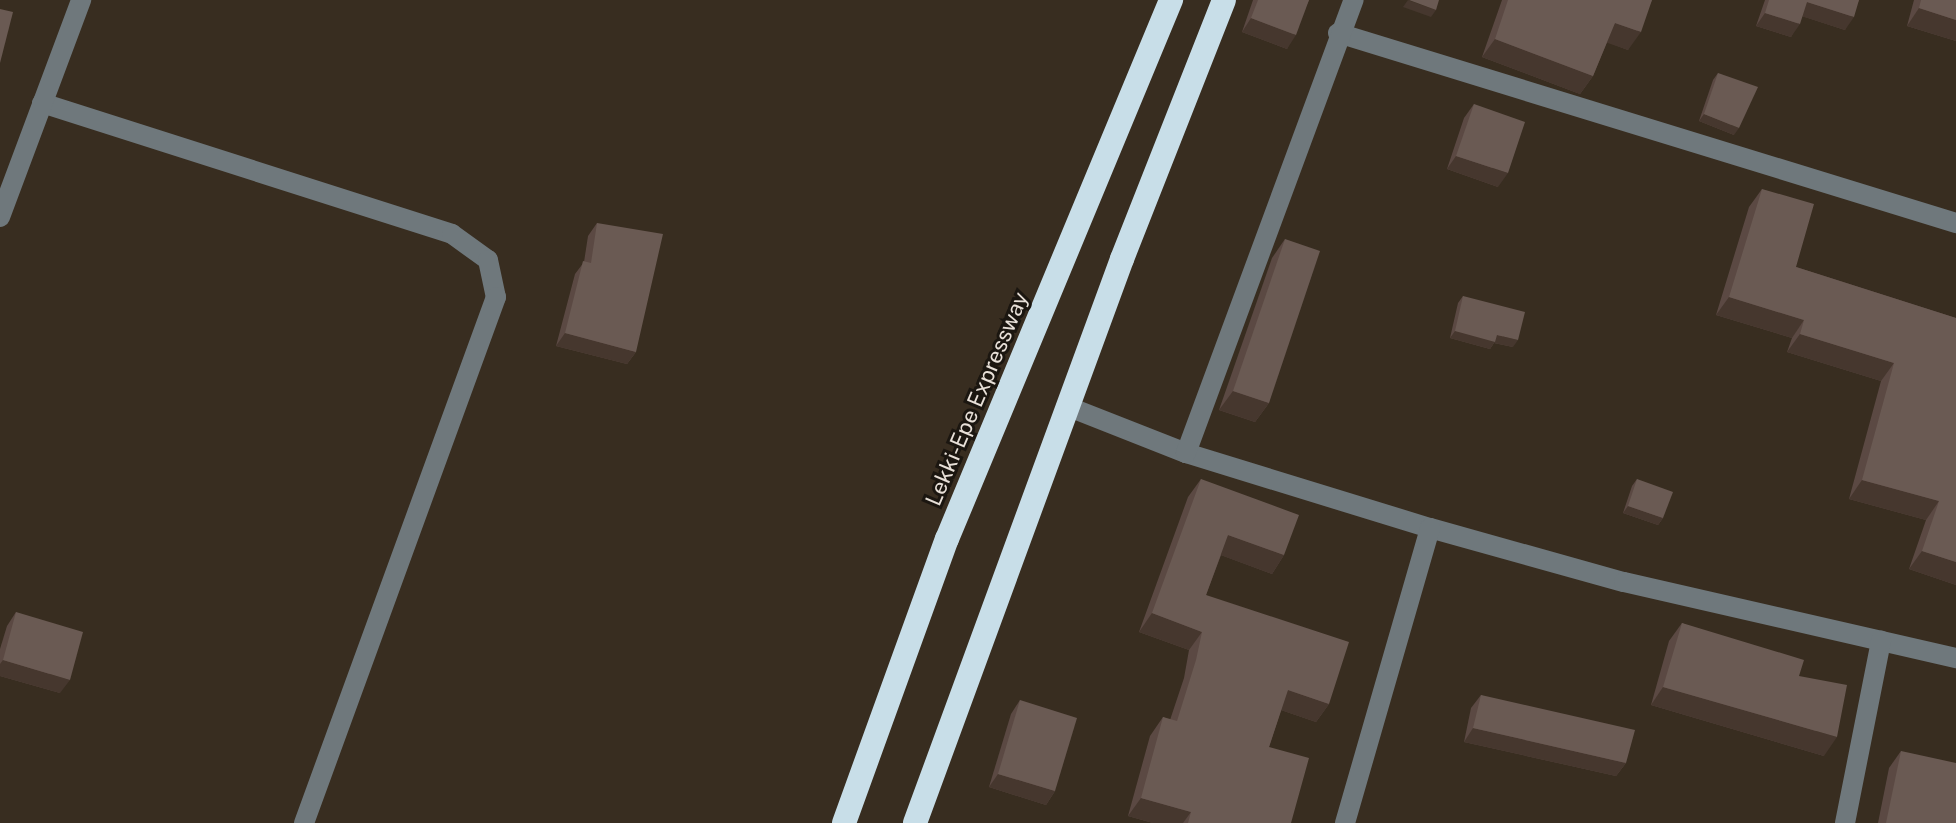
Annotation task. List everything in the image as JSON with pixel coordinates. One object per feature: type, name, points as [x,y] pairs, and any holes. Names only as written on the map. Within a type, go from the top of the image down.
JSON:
[{"type":"highway","name":"Lekki-Epe Expressway","points":[[844,823],[947,539],[1171,0]]},
{"type":"highway","points":[[915,823],[1224,0]]},
{"type":"street","points":[[0,217],[81,0]]},
{"type":"street","points":[[1186,453],[1338,33],[1354,0]]},
{"type":"street","points":[[1338,33],[1956,223]]},
{"type":"street","points":[[42,103],[452,234],[488,260],[496,297],[304,823]]},
{"type":"street","points":[[1069,407],[1186,453],[1430,528],[1624,582],[1956,658]]},
{"type":"street","points":[[1345,823],[1430,528]]},
{"type":"street","points":[[1845,823],[1881,641]]},
{"type":"building","points":[[1258,0],[1309,0],[1296,35],[1251,18]]},
{"type":"building","points":[[1409,0],[1439,0],[1436,10]]},
{"type":"building","points":[[1508,0],[1652,0],[1641,32],[1615,23],[1593,76],[1495,39]]},
{"type":"building","points":[[1769,0],[1859,0],[1854,17],[1807,2],[1800,24],[1765,13]]},
{"type":"building","points":[[1921,0],[1956,0],[1956,20],[1919,8]]},
{"type":"building","points":[[0,9],[13,12],[0,63]]},
{"type":"building","points":[[1718,73],[1758,87],[1739,128],[1704,114]]},
{"type":"building","points":[[1474,104],[1525,122],[1508,173],[1456,156]]},
{"type":"building","points":[[1762,189],[1814,204],[1796,267],[1956,318],[1956,562],[1922,551],[1939,501],[1862,480],[1894,363],[1800,334],[1804,320],[1729,297]]},
{"type":"building","points":[[597,223],[663,234],[636,352],[565,333],[583,261],[591,263]]},
{"type":"building","points":[[1285,239],[1320,251],[1269,403],[1233,391]]},
{"type":"building","points":[[1463,296],[1525,312],[1518,340],[1497,335],[1495,342],[1455,331]]},
{"type":"building","points":[[1201,479],[1299,515],[1284,555],[1228,535],[1206,595],[1349,642],[1329,704],[1288,690],[1269,747],[1309,758],[1291,823],[1188,823],[1191,812],[1141,798],[1163,717],[1177,721],[1202,632],[1152,613]]},
{"type":"building","points":[[1637,479],[1673,492],[1663,518],[1628,506]]},
{"type":"building","points":[[16,612],[83,632],[70,680],[3,660]]},
{"type":"building","points":[[1682,623],[1804,660],[1799,676],[1847,685],[1837,737],[1663,687]]},
{"type":"building","points":[[1481,695],[1635,730],[1626,763],[1473,728]]},
{"type":"building","points":[[1020,700],[1077,718],[1055,791],[998,774]]},
{"type":"building","points":[[1901,751],[1956,763],[1956,823],[1886,823]]}]
